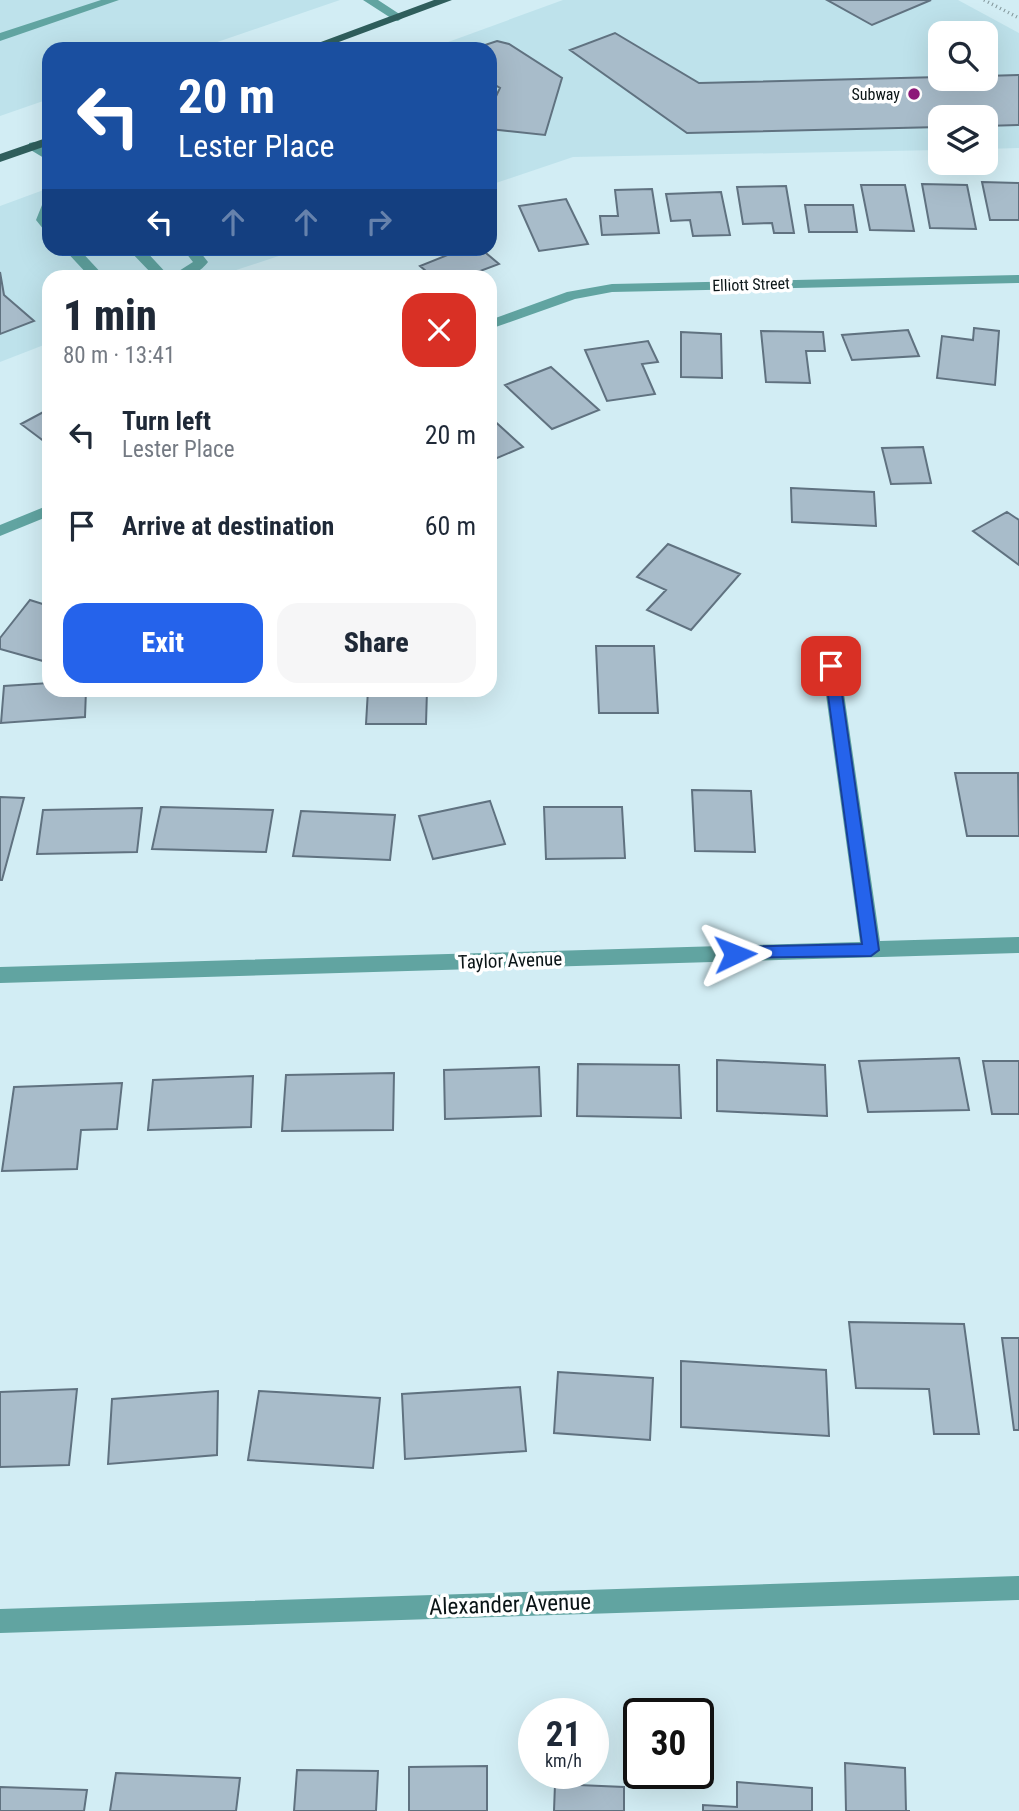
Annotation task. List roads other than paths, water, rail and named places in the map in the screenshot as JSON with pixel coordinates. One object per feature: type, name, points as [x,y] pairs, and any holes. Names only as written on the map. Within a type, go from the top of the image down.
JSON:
[{"type":"main road","points":[[328,42],[446,0]]},
{"type":"main road","points":[[0,158],[42,143]]},
{"type":"street","points":[[0,37],[113,0]]},
{"type":"street","points":[[369,0],[398,17]]},
{"type":"street","points":[[34,146],[42,152]]},
{"type":"street","points":[[78,256],[91,270]]},
{"type":"street","points":[[142,256],[156,270]]},
{"type":"street","name":"Elliott Street","points":[[497,322],[572,295],[612,288],[1019,279]]},
{"type":"street","points":[[0,531],[42,513]]},
{"type":"street","points":[[831,666],[871,950]]},
{"type":"street","name":"Taylor Avenue","points":[[0,975],[1019,945]]},
{"type":"street","name":"Alexander Avenue","points":[[0,1621],[1019,1588]]},
{"type":"lane","points":[[194,270],[201,262],[196,256]]},
{"type":"place","name":"Subway","points":[[914,94]]}]
